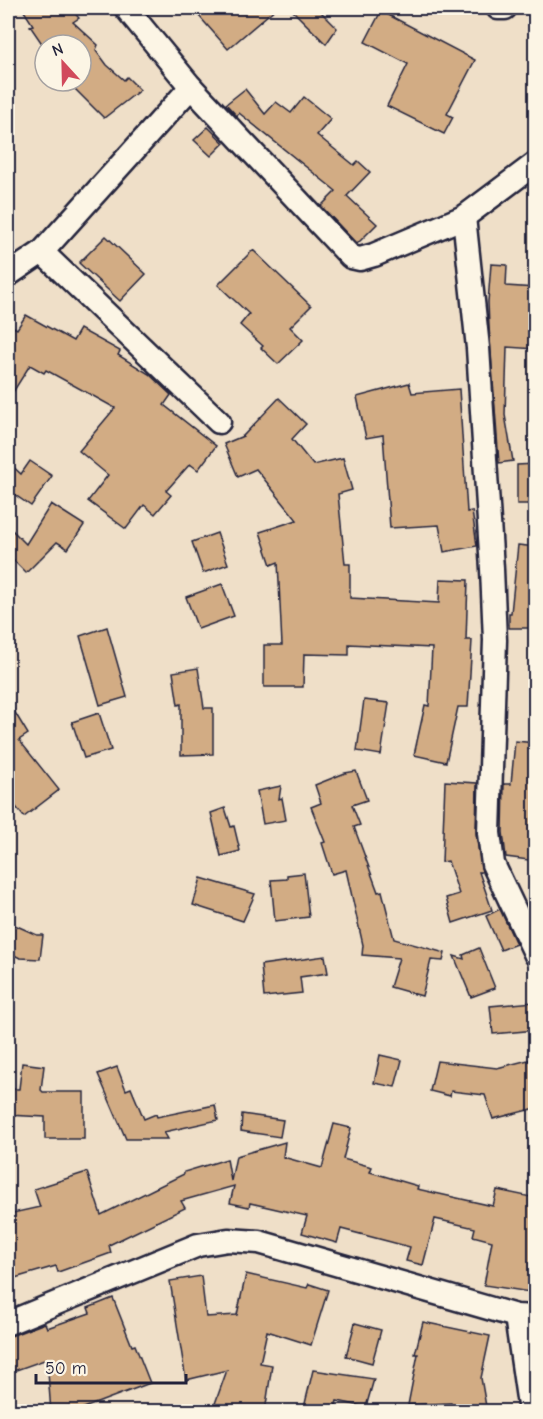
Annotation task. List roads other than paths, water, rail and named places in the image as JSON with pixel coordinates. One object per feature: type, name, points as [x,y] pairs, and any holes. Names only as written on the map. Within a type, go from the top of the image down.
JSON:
[{"type":"street","points":[[126,8],[191,87],[351,257],[360,259],[374,255],[464,217],[536,163]]},
{"type":"street","points":[[498,8],[505,8]]},
{"type":"street","points":[[8,275],[42,252],[191,87]]},
{"type":"street","points":[[464,217],[478,348],[495,640],[489,833],[493,864],[536,955]]},
{"type":"street","points":[[42,252],[219,423]]},
{"type":"street","points":[[8,1323],[198,1245],[228,1240],[259,1242],[526,1317],[530,1412]]}]
